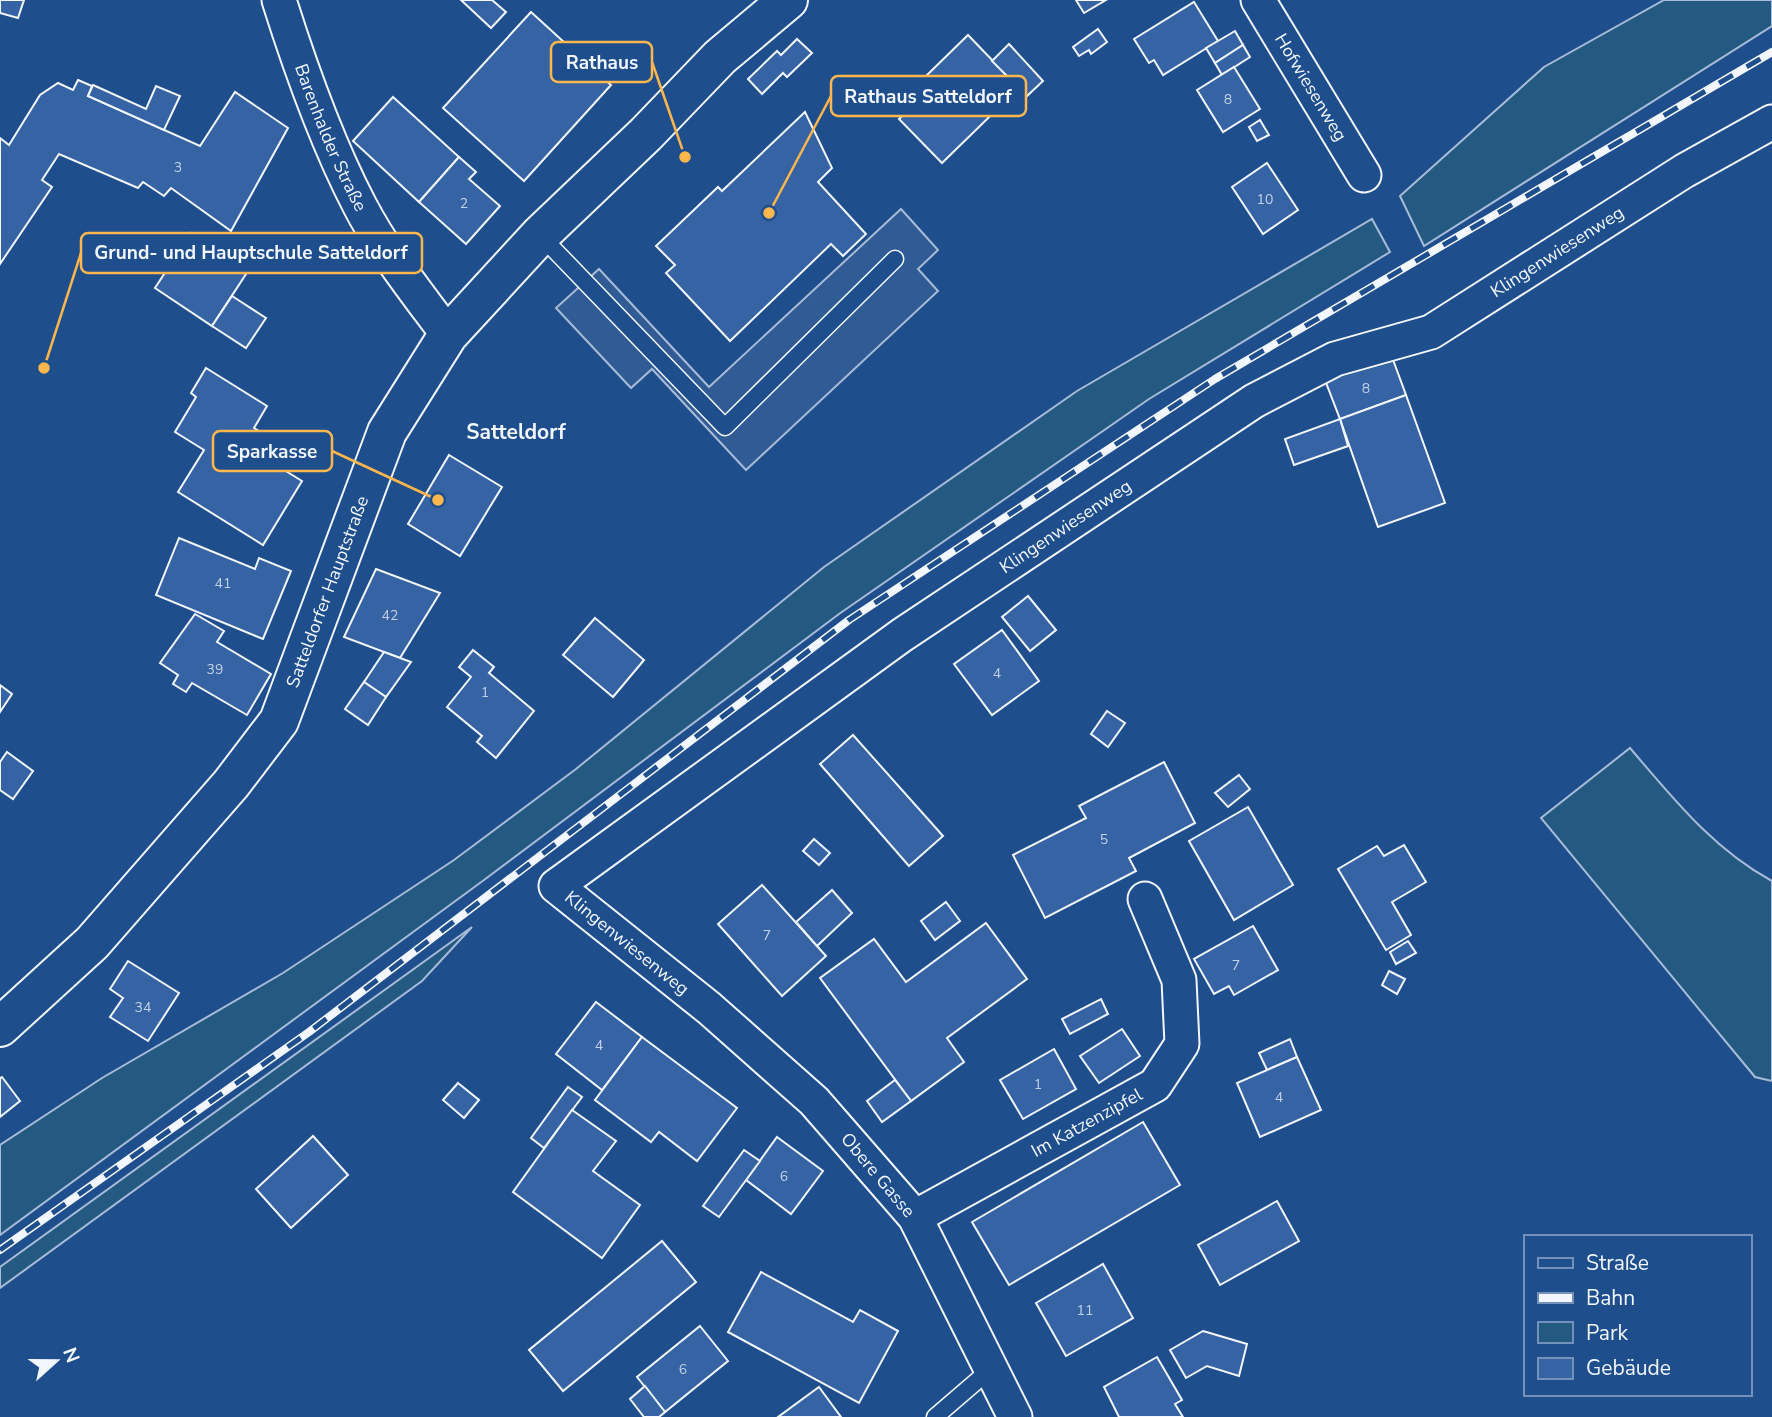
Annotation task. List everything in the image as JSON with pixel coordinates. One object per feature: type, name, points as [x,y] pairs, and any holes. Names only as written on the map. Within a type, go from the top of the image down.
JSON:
[{"type":"street","name":"Barenhalder Straße","points":[[279,0],[329,141],[360,206],[389,255],[448,334]]},
{"type":"street","name":"Satteldorfer Hauptstraße","points":[[0,1027],[92,943],[230,784],[279,721],[387,432],[448,334],[540,235],[646,134],[720,57],[788,0]]},
{"type":"street","name":"Hofwiesenweg","points":[[1258,0],[1364,175]]},
{"type":"street","name":"Klingenwiesenweg","points":[[709,1008],[556,886],[902,635],[1254,401],[1335,359],[1431,332],[1685,172],[1772,122]]},
{"type":"street","name":"Im Katzenzipfel","points":[[915,1217],[1155,1085],[1182,1044],[1179,981],[1145,899]]},
{"type":"street","name":"Obere Gasse","points":[[709,1008],[814,1101],[915,1217],[1015,1417]]},
{"type":"lane","points":[[540,235],[725,427],[895,259]]},
{"type":"lane","points":[[935,1417],[992,1368]]},
{"type":"green space","points":[[1664,0],[1772,0],[1772,26],[1424,246],[1400,196],[1544,67]]},
{"type":"green space","points":[[1372,219],[1390,252],[1149,399],[839,614],[484,880],[0,1235],[0,1145],[102,1078],[283,973],[454,860],[576,769],[824,567],[1077,391]]},
{"type":"green space","points":[[1630,748],[1678,804],[1712,838],[1772,881],[1772,1081],[1755,1077],[1541,818]]},
{"type":"green space","points":[[472,927],[422,981],[0,1288],[0,1267]]},
{"type":"shaded area","points":[[901,209],[938,250],[918,269],[938,291],[746,470],[652,369],[631,388],[556,308],[599,269],[709,387]]},
{"type":"building","points":[[0,0],[24,0],[18,18],[0,13]]},
{"type":"building","points":[[461,0],[492,0],[506,12],[491,28]]},
{"type":"building","points":[[1076,0],[1106,0],[1084,13]]},
{"type":"building","points":[[1194,2],[1218,41],[1163,75],[1154,60],[1149,63],[1134,39]]},
{"type":"building","points":[[531,12],[611,85],[524,181],[443,108]]},
{"type":"building","points":[[1098,29],[1107,42],[1091,54],[1089,50],[1079,56],[1073,47]]},
{"type":"building","points":[[1235,31],[1243,45],[1215,63],[1206,48]]},
{"type":"building","points":[[968,35],[1019,88],[942,163],[899,119],[933,85],[925,77]]},
{"type":"building","points":[[797,39],[812,53],[787,77],[783,73],[762,94],[748,79],[777,51],[781,55]]},
{"type":"building","points":[[1009,44],[1043,81],[1027,96],[992,61]]},
{"type":"building","points":[[1243,45],[1250,57],[1222,75],[1215,63]]},
{"type":"building","points":[[1234,67],[1260,109],[1223,132],[1197,90]]},
{"type":"building","points":[[78,80],[92,86],[88,96],[200,146],[235,92],[288,128],[231,231],[171,188],[164,196],[143,182],[138,188],[59,154],[42,180],[52,187],[0,264],[0,138],[9,145],[40,95],[58,83],[73,90]]},
{"type":"building","points":[[93,85],[146,109],[156,86],[180,96],[164,130],[88,96]]},
{"type":"building","points":[[393,97],[459,157],[419,202],[353,141]]},
{"type":"building","points":[[805,112],[832,168],[818,182],[866,234],[843,256],[831,244],[730,341],[666,273],[675,265],[656,246],[718,187],[722,191]]},
{"type":"building","points":[[1260,120],[1269,135],[1257,141],[1249,127]]},
{"type":"building","points":[[459,157],[476,172],[469,179],[500,206],[466,244],[419,202]]},
{"type":"building","points":[[1267,163],[1298,210],[1263,234],[1232,187]]},
{"type":"building","points":[[191,233],[248,271],[212,326],[155,288]]},
{"type":"building","points":[[232,296],[266,318],[246,348],[212,326]]},
{"type":"building","points":[[1392,357],[1406,395],[1340,419],[1325,380]]},
{"type":"building","points":[[206,368],[267,406],[254,428],[274,440],[263,457],[302,481],[263,545],[178,492],[204,450],[175,432],[196,397],[191,393]]},
{"type":"building","points":[[1406,395],[1445,503],[1378,527],[1340,419]]},
{"type":"building","points":[[1340,419],[1348,446],[1294,465],[1285,439]]},
{"type":"building","points":[[449,455],[502,487],[460,556],[408,524]]},
{"type":"building","points":[[179,538],[255,569],[259,558],[291,571],[263,639],[156,595]]},
{"type":"building","points":[[376,569],[440,593],[400,658],[344,637]]},
{"type":"building","points":[[1028,596],[1056,630],[1030,651],[1002,617]]},
{"type":"building","points":[[195,614],[224,631],[217,642],[271,674],[247,715],[192,683],[186,692],[173,684],[178,675],[160,663]]},
{"type":"building","points":[[595,618],[644,660],[613,697],[563,655]]},
{"type":"building","points":[[1002,630],[1039,681],[992,715],[954,664]]},
{"type":"building","points":[[473,650],[494,667],[489,673],[534,711],[496,758],[477,742],[482,736],[447,707],[471,677],[459,667]]},
{"type":"building","points":[[384,652],[411,662],[386,697],[364,682]]},
{"type":"building","points":[[364,682],[386,697],[368,725],[345,709]]},
{"type":"building","points":[[0,685],[12,694],[0,712]]},
{"type":"building","points":[[1107,711],[1125,723],[1108,747],[1091,734]]},
{"type":"building","points":[[853,735],[943,836],[909,866],[820,764]]},
{"type":"building","points":[[7,752],[33,771],[13,799],[0,790],[0,762]]},
{"type":"building","points":[[1164,762],[1195,823],[1129,858],[1136,871],[1045,918],[1013,855],[1086,818],[1079,806]]},
{"type":"building","points":[[1239,775],[1250,789],[1228,807],[1215,793]]},
{"type":"building","points":[[1248,807],[1293,885],[1234,920],[1189,841]]},
{"type":"building","points":[[814,839],[830,853],[819,865],[803,851]]},
{"type":"building","points":[[1404,845],[1426,882],[1392,902],[1411,935],[1386,950],[1338,869],[1377,846],[1384,856]]},
{"type":"building","points":[[762,885],[826,956],[782,996],[718,924]]},
{"type":"building","points":[[832,890],[852,913],[817,946],[796,922]]},
{"type":"building","points":[[946,902],[960,921],[935,940],[921,921]]},
{"type":"building","points":[[986,923],[1027,979],[947,1038],[964,1062],[911,1101],[820,978],[874,939],[906,982]]},
{"type":"building","points":[[1253,926],[1278,970],[1234,995],[1229,986],[1214,994],[1194,959]]},
{"type":"building","points":[[1408,941],[1416,953],[1396,964],[1390,952]]},
{"type":"building","points":[[128,961],[179,993],[148,1041],[110,1017],[123,998],[110,989]]},
{"type":"building","points":[[1389,971],[1405,979],[1397,994],[1382,985]]},
{"type":"building","points":[[1101,999],[1108,1014],[1070,1034],[1062,1019]]},
{"type":"building","points":[[596,1002],[642,1037],[602,1090],[556,1054]]},
{"type":"building","points":[[1122,1029],[1140,1056],[1099,1083],[1080,1056]]},
{"type":"building","points":[[642,1037],[737,1108],[697,1161],[659,1132],[651,1142],[595,1100]]},
{"type":"building","points":[[1290,1039],[1297,1057],[1267,1070],[1259,1053]]},
{"type":"building","points":[[1054,1049],[1076,1089],[1023,1119],[1000,1080]]},
{"type":"building","points":[[1297,1057],[1321,1110],[1260,1137],[1237,1083]]},
{"type":"building","points":[[2,1077],[20,1101],[0,1117],[0,1078]]},
{"type":"building","points":[[895,1080],[911,1101],[882,1122],[867,1101]]},
{"type":"building","points":[[458,1083],[479,1100],[464,1118],[443,1100]]},
{"type":"building","points":[[568,1087],[582,1097],[544,1148],[531,1138]]},
{"type":"building","points":[[572,1110],[616,1141],[593,1171],[640,1205],[602,1258],[513,1192]]},
{"type":"building","points":[[1143,1122],[1180,1185],[1009,1285],[972,1222]]},
{"type":"building","points":[[313,1136],[348,1175],[291,1228],[256,1189]]},
{"type":"building","points":[[777,1137],[823,1171],[791,1214],[746,1180]]},
{"type":"building","points":[[744,1150],[760,1161],[719,1217],[703,1206]]},
{"type":"building","points":[[1277,1201],[1299,1241],[1220,1285],[1198,1245]]},
{"type":"building","points":[[662,1241],[696,1282],[563,1391],[529,1350]]},
{"type":"building","points":[[1103,1264],[1133,1318],[1066,1356],[1036,1303]]},
{"type":"building","points":[[761,1272],[853,1322],[860,1310],[898,1331],[859,1403],[728,1332]]},
{"type":"building","points":[[700,1326],[728,1361],[665,1412],[637,1377]]},
{"type":"building","points":[[1203,1331],[1247,1344],[1239,1376],[1207,1366],[1186,1378],[1170,1350]]},
{"type":"building","points":[[1157,1357],[1182,1400],[1175,1404],[1183,1417],[1119,1417],[1104,1387]]},
{"type":"building","points":[[645,1386],[665,1412],[659,1417],[644,1417],[630,1399]]},
{"type":"building","points":[[819,1387],[841,1417],[778,1417]]},
{"type":"railway","points":[[0,1250],[309,1032],[849,620],[1215,379],[1772,52]]},
{"type":"place","name":"Rathaus","points":[[685,157]]},
{"type":"place","name":"Rathaus Satteldorf","points":[[769,213]]},
{"type":"place","name":"Grund- und Hauptschule Satteldorf","points":[[44,368]]},
{"type":"place","name":"Sparkasse","points":[[438,500]]},
{"type":"district","name":"Satteldorf","points":[[516,432]]}]
